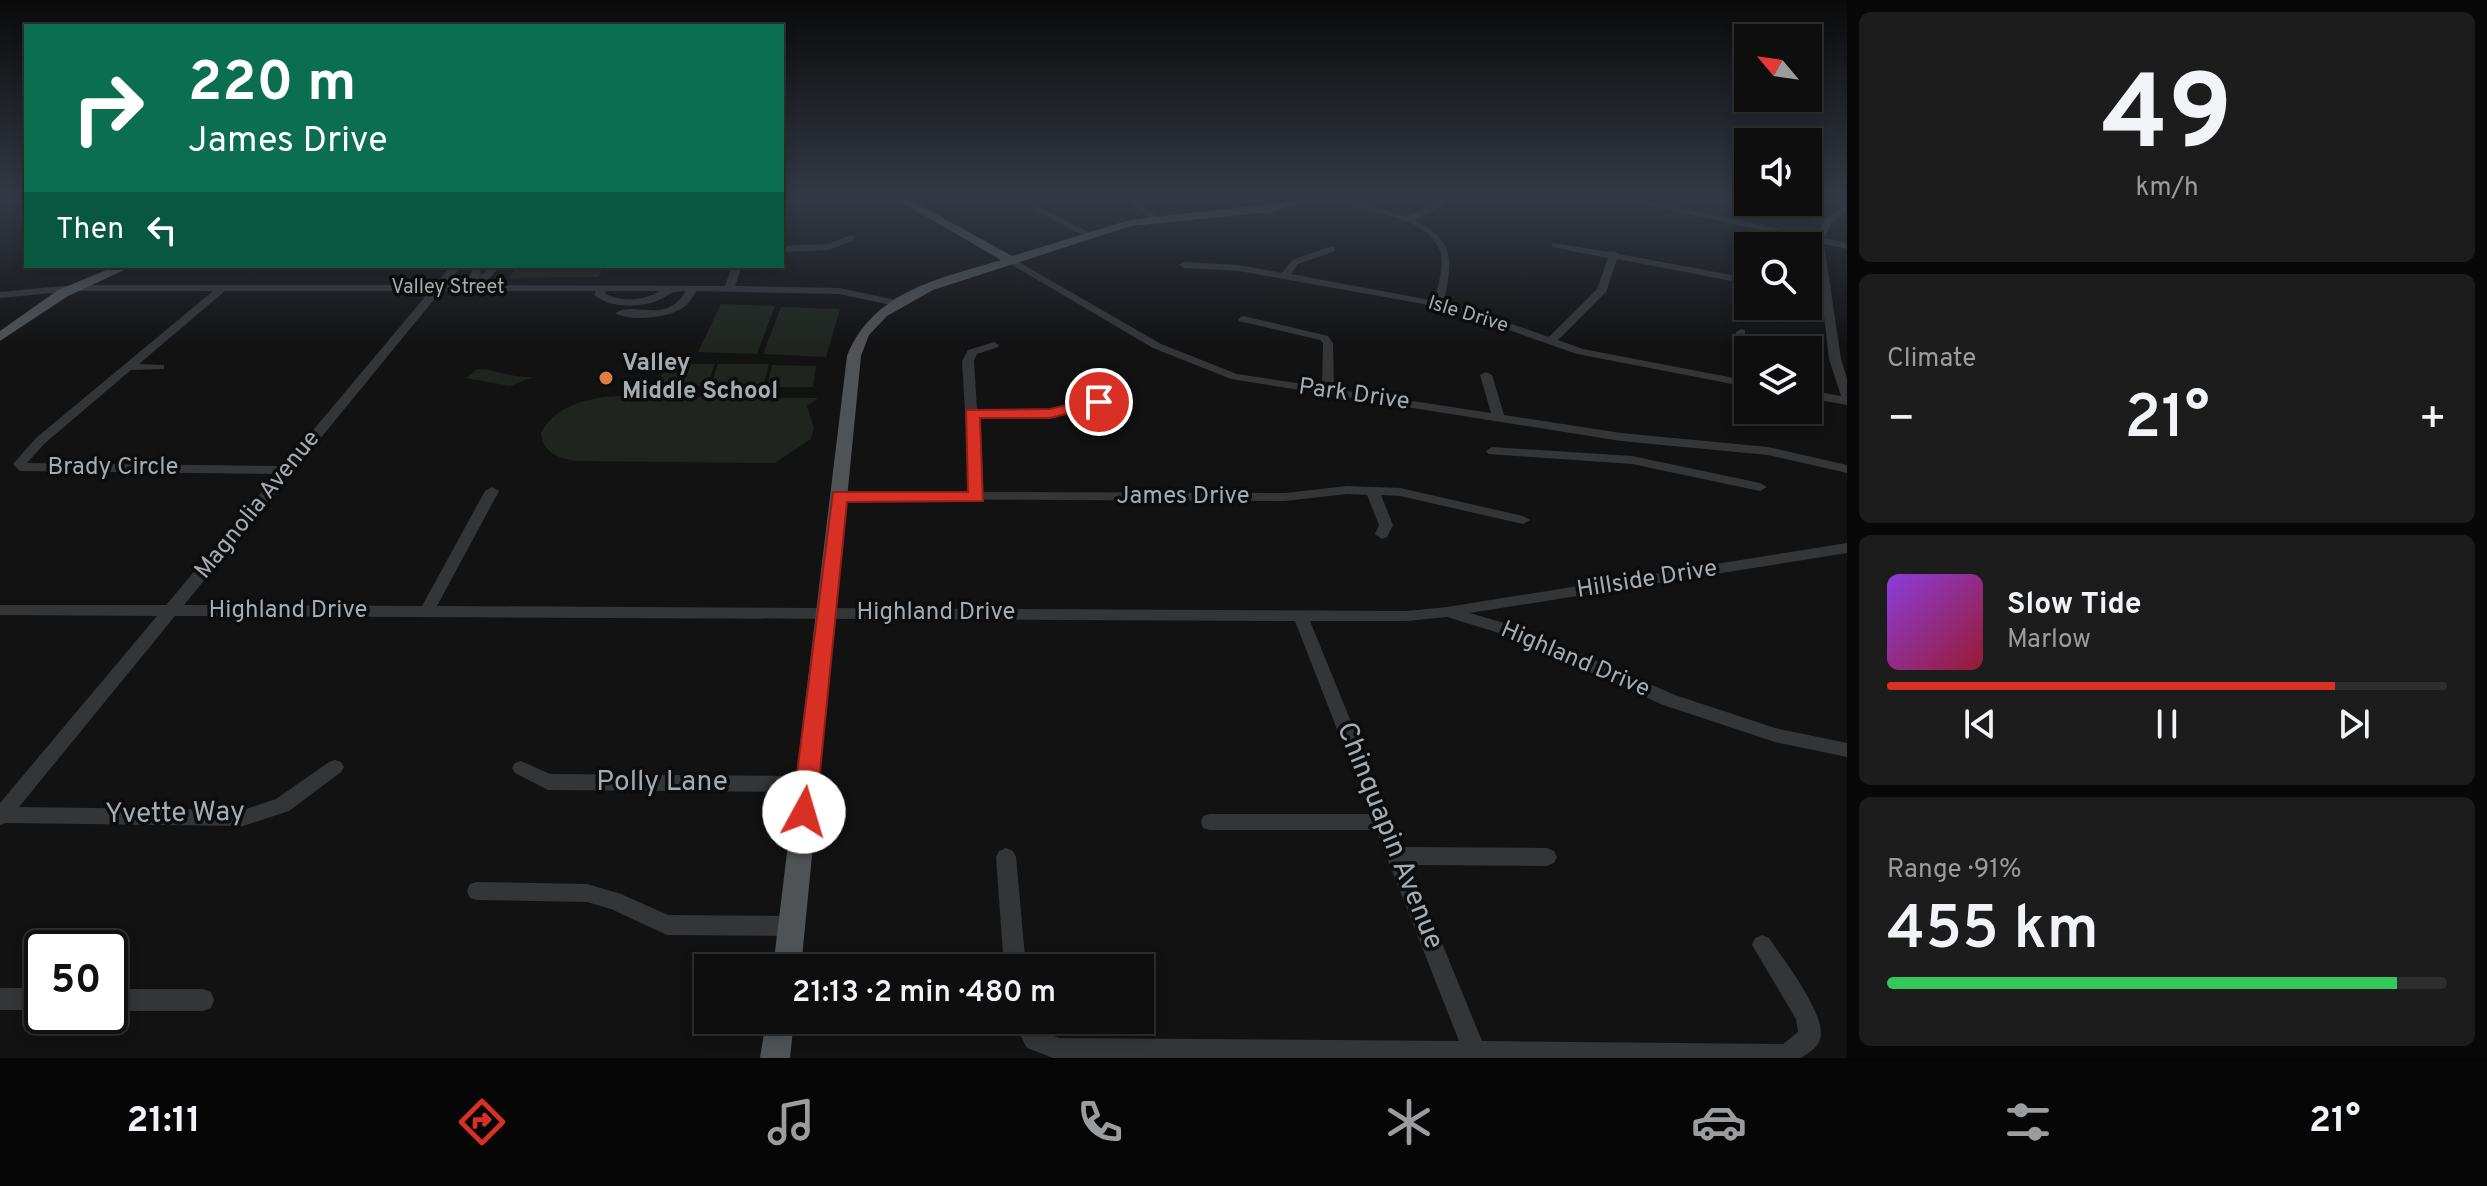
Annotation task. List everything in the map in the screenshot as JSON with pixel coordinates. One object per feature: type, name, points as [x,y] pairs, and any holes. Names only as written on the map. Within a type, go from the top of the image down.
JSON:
[{"type":"main road","name":"Park Drive","points":[[989,248],[1010,260]]},
{"type":"main road","points":[[789,954],[854,356],[871,324],[896,303],[928,287],[1047,248]]},
{"type":"main road","points":[[0,337],[73,288],[122,268]]},
{"type":"main road","points":[[775,1058],[778,1034]]},
{"type":"street","points":[[1439,305],[1443,248]]},
{"type":"street","points":[[1577,248],[1734,278]]},
{"type":"street","points":[[1285,276],[1295,262],[1332,249]]},
{"type":"street","points":[[1551,341],[1602,290],[1614,254]]},
{"type":"street","name":"Park Drive","points":[[1010,260],[1157,346],[1208,369],[1235,377],[1621,437],[1768,451],[1847,469]]},
{"type":"street","points":[[1822,261],[1847,399],[1822,396]]},
{"type":"street","name":"Isle Drive","points":[[1184,265],[1285,276],[1439,305],[1635,365],[1734,381]]},
{"type":"street","name":"Magnolia Avenue","points":[[1,816],[454,268]]},
{"type":"street","points":[[478,268],[474,277],[486,277],[493,268]]},
{"type":"street","points":[[729,289],[736,268]]},
{"type":"street","name":"Brady Circle","points":[[224,287],[40,441],[19,464],[37,469],[287,470]]},
{"type":"street","name":"Valley Street","points":[[0,295],[73,288],[602,288],[599,295],[606,299],[643,301],[655,300],[668,288],[693,288]]},
{"type":"street","points":[[620,313],[672,311],[685,303],[693,288],[839,291],[896,303]]},
{"type":"street","points":[[1822,296],[1827,297]]},
{"type":"street","points":[[1243,319],[1324,338],[1328,343],[1328,391]]},
{"type":"street","points":[[1741,332],[1741,336]]},
{"type":"street","points":[[977,497],[968,361],[972,352],[994,345]]},
{"type":"street","points":[[128,367],[160,367]]},
{"type":"street","points":[[1486,375],[1498,417]]},
{"type":"street","points":[[971,414],[1050,414],[1099,402]]},
{"type":"street","points":[[1621,437],[1632,460]]},
{"type":"street","points":[[1492,451],[1632,460],[1760,487]]},
{"type":"street","points":[[427,611],[492,491]]},
{"type":"street","points":[[1372,491],[1386,525],[1382,534]]},
{"type":"street","name":"James Drive","points":[[839,496],[1285,497],[1372,491],[1437,498],[1523,520]]},
{"type":"street","name":"Hillside Drive","points":[[1447,612],[1847,548]]},
{"type":"street","name":"Highland Drive","points":[[0,610],[1407,616],[1447,612],[1530,638],[1669,700],[1775,735],[1847,750]]},
{"type":"street","name":"Chinquapin Avenue","points":[[1300,615],[1476,1054]]},
{"type":"street","name":"Yvette Way","points":[[1,816],[243,818],[282,805],[335,767]]},
{"type":"street","name":"Polly Lane","points":[[521,768],[548,782],[807,784]]},
{"type":"street","points":[[1210,822],[1384,822]]},
{"type":"street","points":[[1397,856],[1547,857]]},
{"type":"street","points":[[1006,857],[1014,954]]},
{"type":"street","points":[[477,891],[587,893],[614,901],[667,925],[792,926]]},
{"type":"street","points":[[1031,1034],[1035,1040],[1059,1049],[1787,1055],[1810,1037],[1806,1015],[1762,945]]},
{"type":"street","points":[[0,999],[24,999]]},
{"type":"street","points":[[128,1000],[203,1000]]},
{"type":"shaded area","points":[[516,268],[603,268],[598,277],[509,278]]},
{"type":"shaded area","points":[[721,304],[775,306],[757,354],[698,352]]},
{"type":"shaded area","points":[[781,307],[840,309],[826,357],[763,354]]},
{"type":"shaded area","points":[[666,364],[715,364],[707,386],[657,387]]},
{"type":"shaded area","points":[[718,364],[769,364],[763,387],[710,387]]},
{"type":"shaded area","points":[[772,365],[816,366],[813,387],[767,387]]},
{"type":"shaded area","points":[[477,369],[533,377],[510,386],[466,378]]},
{"type":"shaded area","points":[[604,397],[818,398],[807,406],[814,428],[811,439],[775,463],[576,461],[548,450],[541,433],[553,417],[577,404]]},
{"type":"place","name":"Valley Middle School","points":[[606,378]]},
{"type":"route","points":[[804,812],[839,496],[977,497],[971,414],[1050,414],[1099,402]]}]
